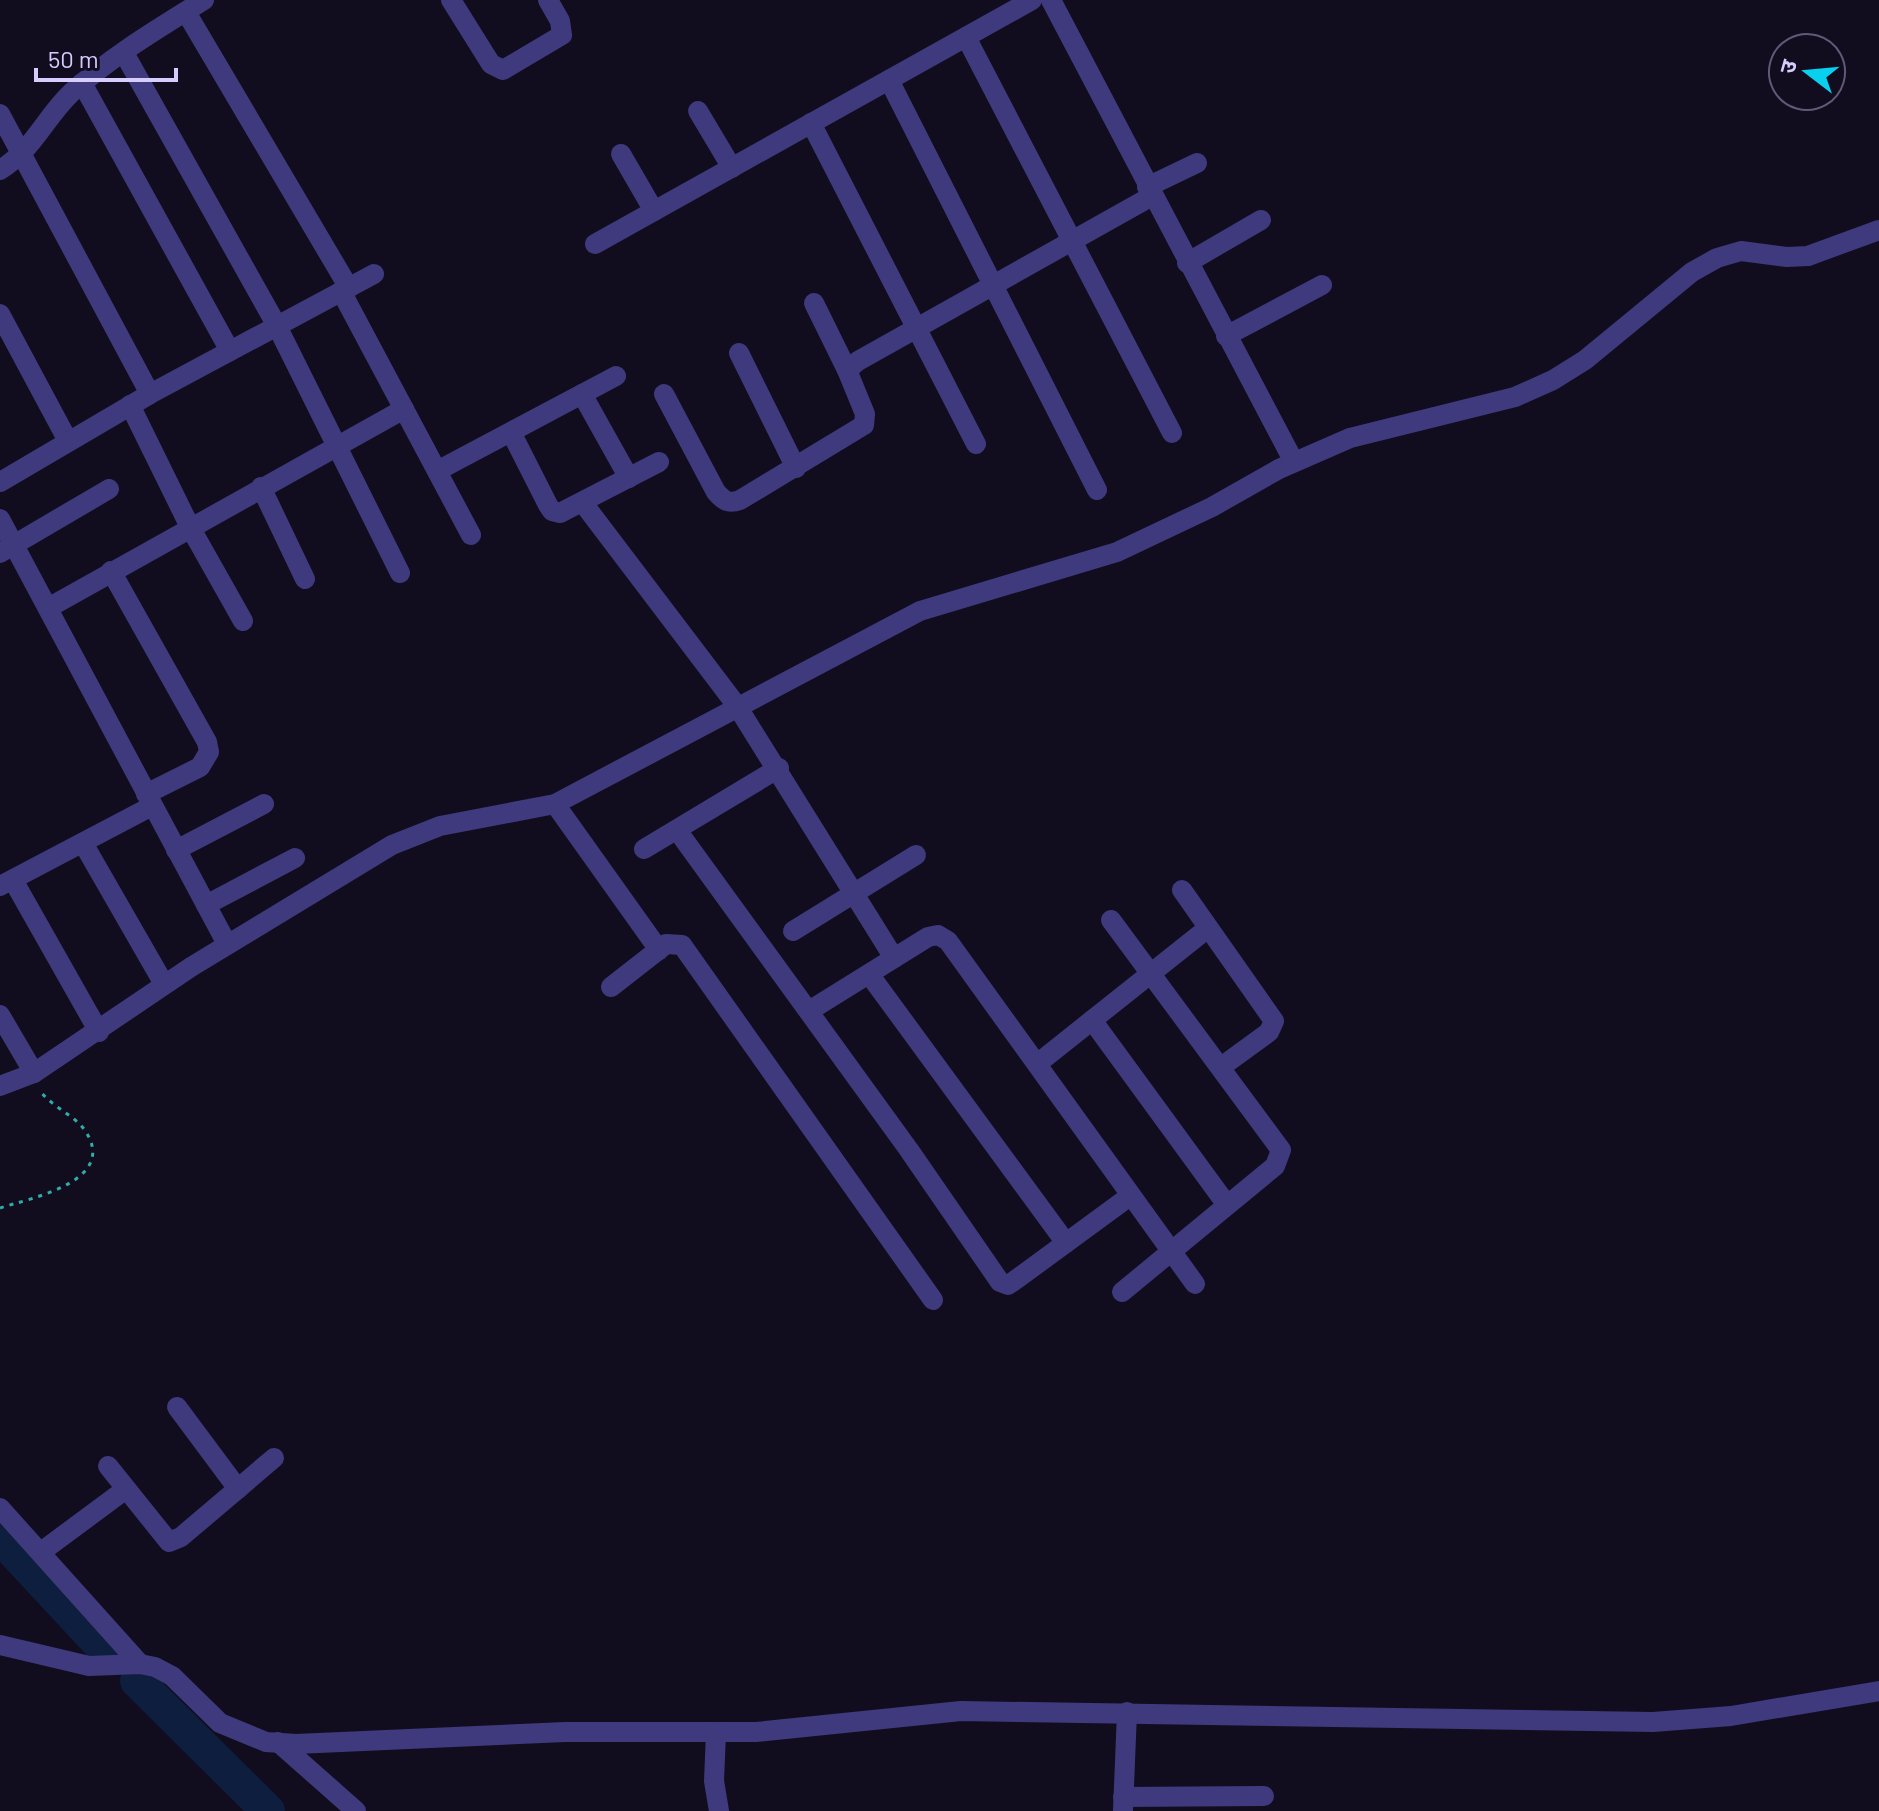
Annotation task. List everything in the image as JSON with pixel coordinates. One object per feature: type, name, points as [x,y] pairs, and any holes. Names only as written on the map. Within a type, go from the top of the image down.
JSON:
[{"type":"street","points":[[0,170],[23,156],[61,103],[82,83],[204,0]]},
{"type":"street","points":[[451,0],[491,64],[503,70],[562,35],[560,21],[548,0]]},
{"type":"street","points":[[595,244],[1032,0]]},
{"type":"street","points":[[1051,0],[1294,462]]},
{"type":"street","points":[[186,12],[345,290],[471,535]]},
{"type":"street","points":[[966,37],[1172,433]]},
{"type":"street","points":[[124,53],[277,326],[400,573]]},
{"type":"street","points":[[889,80],[1097,490]]},
{"type":"street","points":[[82,83],[230,351]]},
{"type":"street","points":[[698,111],[732,168]]},
{"type":"street","points":[[0,114],[150,394]]},
{"type":"street","points":[[811,123],[976,444]]},
{"type":"street","points":[[621,154],[654,211]]},
{"type":"street","points":[[847,370],[916,327],[1073,242],[1197,163]]},
{"type":"street","points":[[1187,263],[1261,220]]},
{"type":"street","points":[[0,1086],[34,1073],[227,944],[364,860],[407,839],[440,826],[555,804],[920,611],[1117,552],[1212,507],[1294,462],[1350,438],[1515,397],[1553,380],[1585,360],[1692,272],[1717,258],[1741,251],[1787,257],[1808,256],[1879,230]]},
{"type":"street","points":[[0,482],[130,405],[374,274]]},
{"type":"street","points":[[1226,336],[1322,285]]},
{"type":"street","points":[[664,394],[723,501],[740,500],[796,468],[864,425],[865,414],[847,370],[814,303]]},
{"type":"street","points":[[0,314],[68,441]]},
{"type":"street","points":[[739,353],[796,468]]},
{"type":"street","points":[[437,471],[616,376]]},
{"type":"street","points":[[582,394],[629,478]]},
{"type":"street","points":[[130,405],[190,527],[243,621]]},
{"type":"street","points":[[48,608],[404,409]]},
{"type":"street","points":[[511,432],[552,511],[560,513],[659,462]]},
{"type":"street","points":[[261,487],[305,579]]},
{"type":"street","points":[[7,549],[109,489]]},
{"type":"street","points":[[583,503],[737,706],[779,768],[894,958]]},
{"type":"street","points":[[0,519],[7,549],[48,608],[227,944]]},
{"type":"street","points":[[99,1032],[6,883],[83,843],[200,767],[209,752],[207,742],[111,571]]},
{"type":"street","points":[[644,849],[779,768]]},
{"type":"street","points":[[176,850],[264,804]]},
{"type":"street","points":[[555,804],[659,950]]},
{"type":"street","points":[[677,830],[1000,1282],[1008,1285],[1130,1196]]},
{"type":"street","points":[[83,843],[164,984]]},
{"type":"street","points":[[793,931],[916,855]]},
{"type":"street","points":[[206,905],[295,858]]},
{"type":"street","points":[[1182,890],[1274,1021],[1269,1032],[1221,1067]]},
{"type":"street","points":[[1111,920],[1281,1150],[1275,1166],[1122,1292]]},
{"type":"street","points":[[1037,1064],[1208,928]]},
{"type":"street","points":[[809,1011],[928,937],[938,935],[948,941],[1195,1284]]},
{"type":"street","points":[[611,987],[674,942],[690,955],[933,1300]]},
{"type":"street","points":[[869,974],[1066,1243]]},
{"type":"street","points":[[0,1015],[34,1073]]},
{"type":"street","points":[[1092,1020],[1227,1205]]},
{"type":"street","points":[[177,1407],[238,1489]]},
{"type":"street","points":[[108,1466],[169,1542],[181,1537],[274,1458]]},
{"type":"street","points":[[41,1552],[126,1489]]},
{"type":"street","points":[[0,1508],[140,1664]]},
{"type":"street","points":[[0,1645],[89,1666],[140,1664],[172,1676],[220,1723],[252,1737],[278,1742],[565,1732],[716,1733],[795,1729],[961,1711],[1653,1722],[1731,1716],[1879,1691]]},
{"type":"street","points":[[1127,1712],[1123,1804],[1264,1796]]},
{"type":"street","points":[[716,1733],[714,1781],[719,1811]]},
{"type":"street","points":[[278,1742],[356,1811]]},
{"type":"path","points":[[0,1208],[73,1183],[82,1177],[91,1158],[84,1129],[51,1104],[34,1073]]},
{"type":"waterway","points":[[0,1537],[105,1650]]},
{"type":"waterway","points":[[137,1681],[268,1811]]}]
